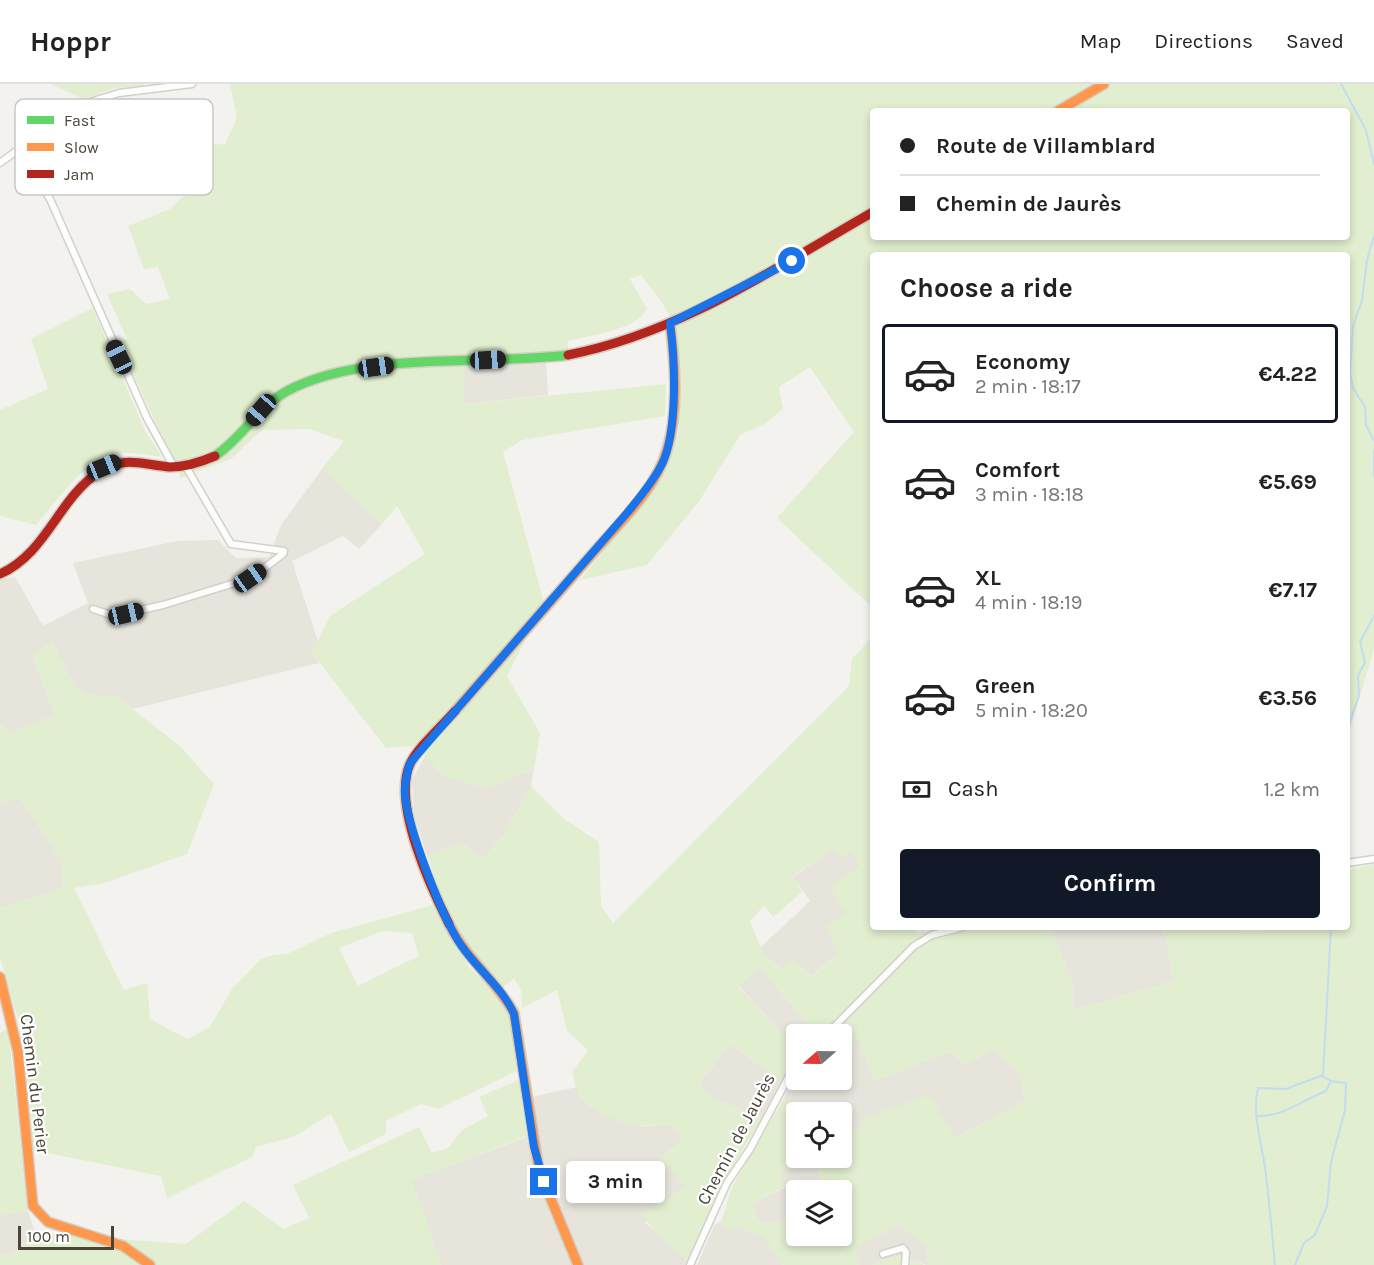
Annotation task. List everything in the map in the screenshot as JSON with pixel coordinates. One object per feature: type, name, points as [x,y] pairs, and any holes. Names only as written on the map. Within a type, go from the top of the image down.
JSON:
[{"type":"street","points":[[97,99],[148,87],[192,84]]},
{"type":"street","points":[[1063,108],[1104,84]]},
{"type":"street","points":[[0,162],[15,152]]},
{"type":"street","points":[[47,195],[147,418],[174,467]]},
{"type":"street","points":[[0,574],[19,564],[37,546],[69,501],[104,467],[131,459],[174,467],[205,461],[237,440],[274,399],[321,378],[397,364],[569,355],[611,345],[670,323],[792,261],[870,214]]},
{"type":"street","points":[[578,1265],[539,1170],[514,1014],[507,999],[459,943],[442,910],[410,817],[405,794],[407,773],[410,763],[634,504],[663,463],[673,430],[670,323]]},
{"type":"street","points":[[93,609],[114,616],[163,605],[250,578],[283,554],[284,551],[231,544],[185,465]]},
{"type":"street","points":[[1350,863],[1374,859]]},
{"type":"street","points":[[837,1024],[914,946],[932,935],[951,930]]},
{"type":"street","name":"Chemin du Perier","points":[[0,977],[18,1052],[33,1206],[37,1215],[48,1224],[122,1246],[150,1265]]},
{"type":"street","name":"Chemin de Jaurès","points":[[690,1265],[727,1183],[750,1149],[786,1082]]},
{"type":"street","points":[[883,1254],[903,1248],[906,1252],[905,1265]]},
{"type":"shaded area","points":[[546,362],[548,395],[464,404],[463,364]]},
{"type":"shaded area","points":[[322,469],[382,524],[359,549],[343,536],[292,561],[318,641],[312,653],[319,663],[133,709],[117,697],[90,695],[76,688],[52,641],[33,656],[55,715],[9,734],[0,723],[0,580],[15,577],[43,626],[88,603],[73,563],[177,541],[218,540],[236,558],[269,557],[281,525]]},
{"type":"shaded area","points":[[426,755],[442,775],[487,788],[534,769],[531,786],[501,839],[483,859],[462,843],[427,856],[414,816],[412,779]]},
{"type":"shaded area","points":[[19,797],[61,859],[61,889],[0,908],[0,804]]},
{"type":"shaded area","points":[[833,849],[851,850],[860,866],[838,953],[812,976],[782,969],[765,956],[761,947],[810,901],[793,877]]},
{"type":"shaded area","points":[[1051,930],[1162,930],[1167,941],[1173,981],[1073,1010],[1073,985]]},
{"type":"shaded area","points":[[759,967],[810,1024],[786,1024],[786,1038],[739,986]]},
{"type":"shaded area","points":[[858,1039],[875,1081],[949,1052],[965,1064],[993,1050],[1021,1075],[1025,1101],[954,1138],[862,1128],[852,1132],[852,1102],[786,1102],[784,1098],[787,1090],[852,1090],[852,1043]]},
{"type":"shaded area","points":[[730,1044],[782,1082],[762,1118],[713,1098],[698,1085]]},
{"type":"shaded area","points":[[577,1087],[580,1097],[641,1126],[672,1126],[682,1141],[660,1157],[686,1186],[645,1223],[673,1245],[689,1265],[441,1265],[411,1180],[527,1137],[522,1099]]},
{"type":"shaded area","points":[[789,1168],[819,1168],[821,1180],[786,1180],[786,1218],[770,1224],[757,1220],[754,1203],[785,1187],[779,1175]]},
{"type":"shaded area","points":[[28,1211],[35,1233],[14,1254],[0,1256],[0,1215]]},
{"type":"shaded area","points":[[721,1222],[726,1229],[739,1227],[766,1238],[782,1265],[697,1265],[715,1224]]},
{"type":"shaded area","points":[[900,1225],[927,1246],[927,1265],[898,1256],[872,1265],[860,1265],[854,1247]]},
{"type":"green space","points":[[51,84],[143,84],[143,86],[115,88],[83,99]]},
{"type":"green space","points":[[230,84],[1374,84],[1374,649],[1350,730],[1350,252],[870,252],[870,605],[777,518],[854,432],[810,367],[779,387],[783,409],[766,423],[740,435],[700,500],[647,565],[580,580],[651,492],[666,469],[679,432],[675,326],[663,304],[641,275],[630,279],[647,309],[641,316],[622,327],[568,341],[569,361],[463,364],[464,404],[666,384],[665,416],[522,440],[503,452],[544,603],[507,676],[540,733],[534,769],[487,788],[442,775],[416,746],[386,748],[312,653],[330,616],[425,554],[397,506],[382,524],[322,469],[344,441],[309,429],[262,430],[231,459],[181,478],[118,341],[127,339],[107,294],[130,289],[146,304],[170,299],[158,267],[144,269],[128,226],[170,209],[185,195],[213,195],[213,145],[225,144],[237,118]]},
{"type":"green space","points":[[93,308],[145,431],[162,457],[120,453],[97,460],[78,476],[36,525],[0,516],[0,410],[48,389],[31,339]]},
{"type":"green space","points":[[870,639],[870,930],[915,930],[918,933],[931,930],[1051,930],[1073,985],[1073,1010],[1173,981],[1167,941],[1162,930],[1350,930],[1350,869],[1374,864],[1374,1265],[927,1265],[927,1246],[900,1225],[855,1247],[860,1265],[782,1265],[766,1238],[739,1227],[726,1229],[721,1222],[732,1187],[784,1098],[786,1102],[786,1168],[789,1168],[779,1175],[785,1186],[754,1203],[757,1220],[770,1224],[786,1218],[786,1246],[852,1246],[852,1180],[821,1180],[819,1168],[852,1168],[852,1132],[862,1128],[863,1118],[930,1095],[955,1138],[1025,1101],[1021,1075],[993,1050],[965,1064],[949,1052],[875,1081],[858,1040],[852,1044],[852,1024],[807,1024],[759,967],[739,987],[786,1038],[786,1074],[782,1082],[730,1044],[698,1084],[713,1098],[762,1118],[724,1181],[698,1246],[687,1263],[642,1214],[686,1186],[659,1157],[682,1141],[672,1126],[647,1126],[611,1119],[590,1107],[581,1098],[572,1072],[588,1050],[567,1031],[557,990],[522,1008],[521,990],[514,978],[503,987],[475,957],[465,942],[448,911],[427,856],[462,843],[483,859],[501,839],[531,786],[564,819],[599,842],[601,906],[613,923],[849,686],[852,659]],"holes":[[[833,849],[841,859],[851,850],[860,866],[830,887],[846,914],[826,925],[838,953],[813,976],[793,959],[781,969],[765,956],[750,922],[764,905],[773,917],[802,892],[793,876]]]},
{"type":"green space","points":[[52,641],[76,688],[90,695],[117,697],[180,746],[214,784],[187,854],[104,883],[74,888],[124,990],[147,983],[150,1019],[187,1039],[209,1028],[232,989],[261,959],[287,954],[331,933],[433,905],[469,967],[504,1002],[511,1020],[517,1071],[438,1109],[421,1104],[386,1121],[386,1134],[349,1152],[331,1114],[293,1137],[256,1147],[252,1157],[167,1198],[161,1176],[33,1150],[25,1044],[0,957],[0,908],[61,889],[61,859],[19,797],[0,804],[0,723],[9,734],[55,715],[33,655]],"holes":[[[383,931],[412,933],[419,956],[358,986],[339,948]]]},
{"type":"green space","points":[[8,1029],[28,1211],[0,1215],[0,1033]]},
{"type":"green space","points":[[519,1080],[527,1136],[412,1180],[441,1265],[0,1265],[0,1256],[15,1254],[35,1233],[186,1244],[244,1201],[284,1229],[309,1218],[293,1185],[419,1127],[432,1153],[448,1148],[462,1130],[488,1116],[479,1097]]},
{"type":"green space","points":[[898,1256],[925,1265],[872,1265]]},
{"type":"waterway","points":[[1341,84],[1366,130],[1374,164]]},
{"type":"waterway","points":[[1374,236],[1367,260],[1362,301],[1353,326],[1350,373],[1353,388],[1365,407],[1366,425],[1374,441]]},
{"type":"waterway","points":[[1374,451],[1374,476]]},
{"type":"waterway","points":[[1350,721],[1359,696],[1358,676],[1365,662],[1360,642],[1374,616]]},
{"type":"waterway","points":[[1275,1265],[1256,1098],[1258,1088],[1286,1089],[1323,1075],[1331,930]]},
{"type":"waterway","points":[[1295,1265],[1304,1243],[1315,1235],[1327,1206],[1331,1162],[1345,1110],[1346,1083],[1331,1081],[1322,1076]]},
{"type":"waterway","points":[[1257,1116],[1276,1114],[1293,1107],[1326,1091],[1331,1081]]},
{"type":"traffic: fast","points":[[215,456],[225,449],[267,405],[287,391],[318,378],[387,364],[568,355]]},
{"type":"traffic: slow","points":[[1063,108],[1104,84]]},
{"type":"traffic: slow","points":[[455,711],[633,508],[653,480],[667,450],[675,403],[670,323]]},
{"type":"traffic: slow","points":[[449,924],[464,948],[499,990],[514,1013],[539,1170],[578,1265]]},
{"type":"traffic: slow","points":[[0,977],[18,1052],[33,1206],[48,1222],[123,1246],[150,1265]]},
{"type":"traffic: jam","points":[[568,355],[609,345],[688,315],[763,276],[870,214]]},
{"type":"traffic: jam","points":[[0,574],[16,565],[30,553],[73,496],[85,483],[108,467],[125,462],[176,467],[215,456]]},
{"type":"traffic: jam","points":[[449,924],[416,846],[406,801],[406,781],[413,758],[455,711]]},
{"type":"route","points":[[544,1182],[534,1147],[514,1014],[507,999],[459,943],[442,910],[410,817],[405,794],[407,773],[410,763],[459,705],[649,487],[663,463],[673,430],[670,323],[792,261]]}]
